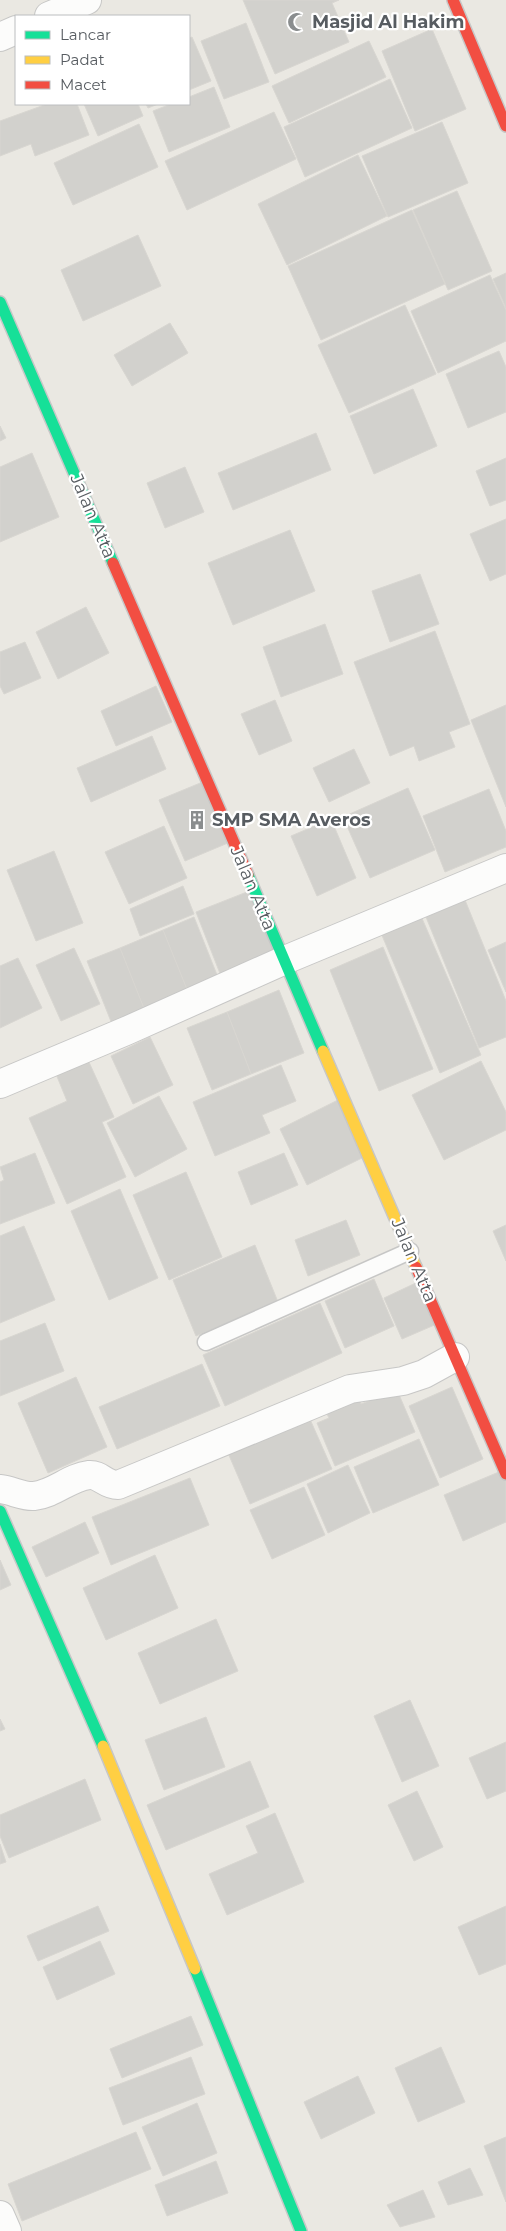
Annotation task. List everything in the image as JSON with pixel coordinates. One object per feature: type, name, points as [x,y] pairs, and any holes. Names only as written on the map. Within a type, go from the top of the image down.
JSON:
[{"type":"main road","points":[[453,0],[506,126]]},
{"type":"main road","name":"Jalan Atta","points":[[0,302],[506,1474]]},
{"type":"main road","points":[[0,1511],[130,1808],[302,2231]]},
{"type":"street","points":[[51,15],[87,0]]},
{"type":"street","points":[[0,37],[15,30]]},
{"type":"street","points":[[0,1084],[126,1032],[284,960],[506,868]]},
{"type":"street","points":[[0,1489],[33,1496],[52,1491],[88,1476],[98,1477],[107,1484],[118,1486],[350,1388],[403,1381],[424,1374],[455,1356]]},
{"type":"street","points":[[0,2215],[7,2231]]},
{"type":"lane","points":[[206,1342],[410,1251]]},
{"type":"building","name":"Masjid Al Hakim","points":[[243,0],[339,0],[332,3],[349,42],[275,74]]},
{"type":"building","points":[[246,23],[269,82],[224,99],[201,41]]},
{"type":"building","points":[[432,29],[466,109],[415,131],[382,51]]},
{"type":"building","points":[[192,37],[211,81],[190,90],[190,38]]},
{"type":"building","points":[[369,41],[386,77],[289,123],[272,86]]},
{"type":"building","points":[[390,79],[412,128],[305,177],[284,127]]},
{"type":"building","points":[[214,87],[230,127],[169,152],[153,111],[168,105],[190,105],[190,97]]},
{"type":"building","points":[[44,105],[77,105],[89,135],[35,156],[31,144],[0,156],[0,121]]},
{"type":"building","points":[[84,105],[138,105],[143,116],[98,136]]},
{"type":"building","points":[[274,112],[296,159],[187,210],[165,161]]},
{"type":"building","points":[[442,122],[468,183],[388,217],[362,156]]},
{"type":"building","points":[[139,124],[158,167],[73,205],[54,163]]},
{"type":"building","points":[[358,155],[387,216],[287,265],[258,204]]},
{"type":"building","points":[[457,191],[492,271],[448,290],[413,210]]},
{"type":"building","points":[[412,210],[445,284],[321,340],[288,266]]},
{"type":"building","points":[[138,235],[161,286],[83,321],[61,270]]},
{"type":"building","points":[[506,273],[506,308],[493,279]]},
{"type":"building","points":[[490,275],[506,310],[506,341],[438,373],[411,311]]},
{"type":"building","points":[[405,305],[436,374],[349,413],[318,345]]},
{"type":"building","points":[[170,323],[188,353],[132,386],[114,355]]},
{"type":"building","points":[[499,351],[506,367],[506,412],[468,428],[446,374]]},
{"type":"building","points":[[413,389],[437,446],[374,474],[350,416]]},
{"type":"building","points":[[0,426],[6,438],[0,441]]},
{"type":"building","points":[[316,433],[331,470],[233,510],[218,473]]},
{"type":"building","points":[[32,453],[59,517],[0,542],[0,467]]},
{"type":"building","points":[[506,458],[506,500],[490,506],[476,471]]},
{"type":"building","points":[[185,467],[204,512],[165,528],[147,483]]},
{"type":"building","points":[[506,519],[506,574],[490,581],[470,534]]},
{"type":"building","points":[[290,530],[315,591],[233,625],[208,563]]},
{"type":"building","points":[[420,574],[439,624],[390,642],[372,591]]},
{"type":"building","points":[[86,607],[109,653],[58,679],[36,632]]},
{"type":"building","points":[[325,624],[343,674],[281,697],[263,647]]},
{"type":"building","points":[[435,631],[470,724],[449,732],[455,747],[419,761],[414,746],[390,756],[354,662]]},
{"type":"building","points":[[25,642],[41,678],[4,694],[0,686],[0,652]]},
{"type":"building","points":[[156,686],[172,722],[116,746],[101,711]]},
{"type":"building","points":[[275,700],[292,741],[259,755],[241,714]]},
{"type":"building","points":[[506,705],[506,807],[471,720]]},
{"type":"building","points":[[152,736],[166,769],[91,802],[77,768]]},
{"type":"building","points":[[354,749],[370,783],[329,802],[313,768]]},
{"type":"building","name":"SMP SMA Averos","points":[[210,779],[235,840],[185,861],[159,800]]},
{"type":"building","points":[[408,788],[435,850],[370,878],[343,817]]},
{"type":"building","points":[[489,789],[506,831],[506,847],[445,872],[423,816]]},
{"type":"building","points":[[331,819],[356,878],[317,896],[291,836]]},
{"type":"building","points":[[164,826],[187,878],[129,904],[105,852]]},
{"type":"building","points":[[54,851],[83,923],[36,941],[7,870]]},
{"type":"building","points":[[183,886],[194,914],[140,936],[130,909]]},
{"type":"building","points":[[257,888],[282,951],[221,976],[196,912]]},
{"type":"building","points":[[465,900],[506,1001],[506,1037],[479,1048],[426,917]]},
{"type":"building","points":[[421,916],[481,1055],[440,1073],[381,933]]},
{"type":"building","points":[[194,917],[219,980],[188,992],[163,930]]},
{"type":"building","points":[[163,930],[188,992],[145,1011],[120,948]]},
{"type":"building","points":[[506,942],[506,992],[488,950]]},
{"type":"building","points":[[383,947],[433,1069],[379,1091],[330,970]]},
{"type":"building","points":[[74,948],[100,1004],[61,1021],[36,965]]},
{"type":"building","points":[[120,948],[145,1011],[112,1024],[87,961]]},
{"type":"building","points":[[18,958],[42,1008],[0,1028],[0,966]]},
{"type":"building","points":[[279,990],[304,1053],[251,1074],[227,1012]]},
{"type":"building","points":[[227,1012],[251,1074],[212,1090],[187,1028]]},
{"type":"building","points":[[150,1037],[173,1085],[133,1104],[111,1056]]},
{"type":"building","points":[[88,1060],[114,1117],[102,1122],[126,1177],[67,1204],[29,1118],[67,1101],[56,1074]]},
{"type":"building","points":[[481,1061],[506,1112],[506,1130],[444,1160],[412,1095]]},
{"type":"building","points":[[281,1065],[296,1101],[262,1115],[270,1133],[215,1156],[193,1102]]},
{"type":"building","points":[[159,1096],[187,1149],[135,1177],[107,1123]]},
{"type":"building","points":[[340,1099],[368,1155],[307,1185],[280,1129]]},
{"type":"building","points":[[35,1153],[55,1203],[0,1224],[0,1182],[4,1180],[0,1167]]},
{"type":"building","points":[[284,1153],[298,1185],[251,1205],[238,1172]]},
{"type":"building","points":[[186,1172],[222,1257],[169,1280],[133,1195]]},
{"type":"building","points":[[120,1189],[158,1278],[109,1300],[71,1211]]},
{"type":"building","points":[[346,1220],[360,1255],[308,1276],[295,1240]]},
{"type":"building","points":[[506,1225],[506,1261],[493,1231]]},
{"type":"building","points":[[24,1226],[55,1300],[0,1323],[0,1236]]},
{"type":"building","points":[[255,1245],[278,1302],[196,1336],[173,1280]]},
{"type":"building","points":[[374,1279],[394,1326],[345,1348],[325,1301]]},
{"type":"building","points":[[420,1281],[439,1323],[402,1339],[384,1298]]},
{"type":"building","points":[[320,1303],[342,1353],[225,1406],[203,1355]]},
{"type":"building","points":[[45,1323],[64,1371],[0,1396],[0,1341]]},
{"type":"building","points":[[202,1364],[220,1406],[117,1449],[99,1407]]},
{"type":"building","points":[[76,1377],[107,1447],[48,1473],[18,1403]]},
{"type":"building","points":[[452,1387],[483,1459],[440,1478],[409,1406]]},
{"type":"building","points":[[397,1390],[415,1432],[335,1466],[317,1423],[329,1418],[325,1410],[358,1396],[361,1404]]},
{"type":"building","points":[[309,1417],[332,1469],[250,1504],[228,1453]]},
{"type":"building","points":[[419,1439],[439,1485],[373,1513],[354,1467]]},
{"type":"building","points":[[348,1465],[370,1513],[328,1533],[307,1484]]},
{"type":"building","points":[[506,1469],[506,1522],[463,1541],[444,1495]]},
{"type":"building","points":[[190,1478],[209,1525],[111,1565],[92,1517]]},
{"type":"building","points":[[304,1487],[325,1535],[272,1559],[250,1510]]},
{"type":"building","points":[[85,1522],[99,1553],[46,1577],[32,1547]]},
{"type":"building","points":[[155,1555],[178,1608],[106,1640],[83,1588]]},
{"type":"building","points":[[0,1560],[11,1585],[0,1590]]},
{"type":"building","points":[[216,1619],[238,1671],[160,1704],[138,1653]]},
{"type":"building","points":[[410,1700],[439,1766],[402,1782],[374,1716]]},
{"type":"building","points":[[206,1717],[225,1767],[164,1790],[145,1740]]},
{"type":"building","points":[[0,1719],[5,1729],[0,1731]]},
{"type":"building","points":[[506,1742],[506,1791],[487,1799],[469,1758]]},
{"type":"building","points":[[250,1761],[269,1807],[166,1850],[147,1805]]},
{"type":"building","points":[[85,1779],[101,1820],[9,1858],[0,1836],[0,1815]]},
{"type":"building","points":[[417,1791],[443,1847],[414,1861],[388,1805]]},
{"type":"building","points":[[275,1813],[304,1882],[227,1915],[209,1874],[258,1853],[246,1826]]},
{"type":"building","points":[[0,1844],[6,1862],[0,1864]]},
{"type":"building","points":[[98,1906],[109,1931],[38,1961],[27,1936]]},
{"type":"building","points":[[506,1906],[506,1964],[479,1975],[458,1927]]},
{"type":"building","points":[[100,1941],[115,1974],[57,2000],[43,1967]]},
{"type":"building","points":[[191,2016],[203,2045],[122,2078],[110,2049]]},
{"type":"building","points":[[441,2047],[465,2102],[418,2122],[395,2068]]},
{"type":"building","points":[[191,2057],[205,2094],[123,2125],[109,2088]]},
{"type":"building","points":[[358,2076],[375,2113],[321,2139],[304,2102]]},
{"type":"building","points":[[197,2103],[217,2153],[163,2176],[142,2127]]},
{"type":"building","points":[[136,2132],[151,2169],[22,2221],[8,2184]]},
{"type":"building","points":[[506,2137],[506,2202],[484,2146]]},
{"type":"building","points":[[216,2161],[228,2193],[167,2216],[155,2185]]},
{"type":"building","points":[[470,2168],[483,2195],[448,2205],[438,2182]]},
{"type":"building","points":[[423,2190],[435,2217],[400,2227],[387,2205]]},
{"type":"traffic: fast","points":[[0,302],[113,563]]},
{"type":"traffic: fast","points":[[248,875],[323,1051]]},
{"type":"traffic: fast","points":[[0,1511],[103,1746]]},
{"type":"traffic: fast","points":[[195,1969],[301,2231]]},
{"type":"traffic: slow","points":[[323,1051],[416,1267]]},
{"type":"traffic: slow","points":[[103,1746],[195,1969]]},
{"type":"traffic: jam","points":[[453,0],[506,126]]},
{"type":"traffic: jam","points":[[113,563],[248,875]]},
{"type":"traffic: jam","points":[[416,1267],[506,1474]]},
{"type":"place","name":"Masjid Al Hakim","points":[[297,22]]},
{"type":"place","name":"SMP SMA Averos","points":[[197,820]]}]
